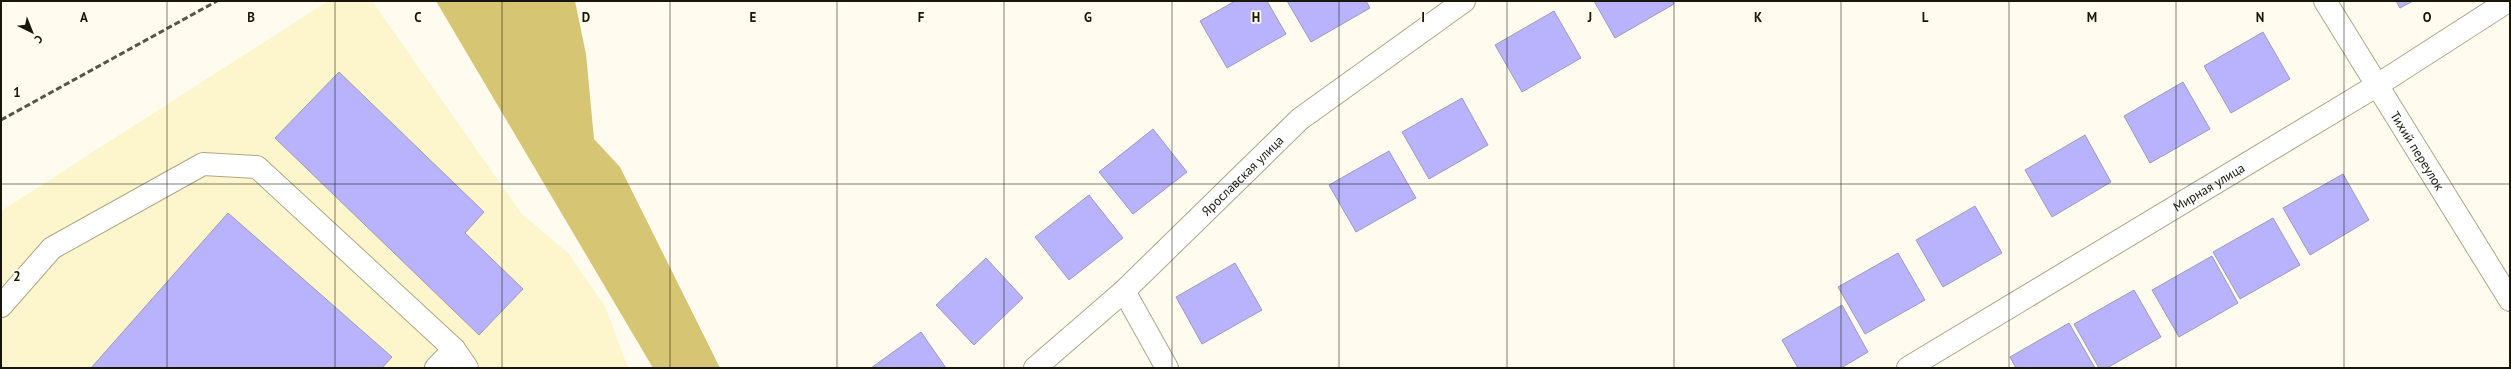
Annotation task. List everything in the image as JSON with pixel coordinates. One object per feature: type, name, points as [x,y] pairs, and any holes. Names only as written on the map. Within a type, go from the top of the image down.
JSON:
[{"type":"street","name":"Ярославская улица","points":[[1035,368],[1124,292],[1300,119],[1464,1]]},
{"type":"street","name":"Тихий переулок","points":[[2325,1],[2376,86],[2510,300]]},
{"type":"street","name":"Мирная улица","points":[[1908,368],[2376,86],[2508,1]]},
{"type":"street","points":[[1,306],[52,248],[203,164],[257,167],[454,349],[467,368]]},
{"type":"street","points":[[1124,292],[1167,368]]},
{"type":"street","points":[[436,368],[454,349]]},
{"type":"shaded area","points":[[328,1],[372,1],[522,214],[568,253],[605,306],[628,368],[1,368],[1,211]]},
{"type":"shaded area","points":[[436,1],[575,1],[586,54],[594,139],[620,167],[720,368],[653,368]]},
{"type":"building","points":[[1235,1],[1267,1],[1286,34],[1227,68],[1200,21]]},
{"type":"building","points":[[1287,1],[1366,1],[1370,8],[1311,42]]},
{"type":"building","points":[[1594,1],[1673,1],[1674,4],[1615,38]]},
{"type":"building","points":[[2396,1],[2413,1],[2400,8]]},
{"type":"building","points":[[1554,11],[1581,58],[1522,92],[1495,45]]},
{"type":"building","points":[[2263,32],[2290,79],[2231,113],[2204,66]]},
{"type":"building","points":[[339,72],[484,212],[465,233],[523,289],[479,335],[275,138]]},
{"type":"building","points":[[2183,82],[2210,129],[2150,163],[2124,116]]},
{"type":"building","points":[[1462,98],[1488,145],[1429,179],[1402,132]]},
{"type":"building","points":[[1153,129],[1187,172],[1133,214],[1099,172]]},
{"type":"building","points":[[2085,135],[2111,182],[2052,217],[2025,170]]},
{"type":"building","points":[[1389,151],[1416,198],[1356,232],[1329,185]]},
{"type":"building","points":[[2343,174],[2369,220],[2310,255],[2283,208]]},
{"type":"building","points":[[1089,195],[1123,238],[1069,280],[1035,237]]},
{"type":"building","points":[[1975,206],[2002,253],[1943,287],[1916,240]]},
{"type":"building","points":[[228,213],[392,357],[382,368],[91,368]]},
{"type":"building","points":[[2273,218],[2300,265],[2240,299],[2213,252]]},
{"type":"building","points":[[1898,253],[1925,300],[1865,334],[1838,287]]},
{"type":"building","points":[[2212,256],[2238,303],[2179,337],[2152,290]]},
{"type":"building","points":[[986,258],[1023,298],[974,345],[936,305]]},
{"type":"building","points":[[1235,263],[1262,310],[1202,344],[1176,297]]},
{"type":"building","points":[[2134,290],[2161,337],[2107,368],[2099,368],[2074,324]]},
{"type":"building","points":[[1842,305],[1868,352],[1841,368],[1798,368],[1782,340]]},
{"type":"building","points":[[2069,323],[2095,368],[2016,368],[2010,357]]},
{"type":"building","points":[[921,332],[946,368],[871,368]]},
{"type":"railway","points":[[1,120],[217,1]]}]
